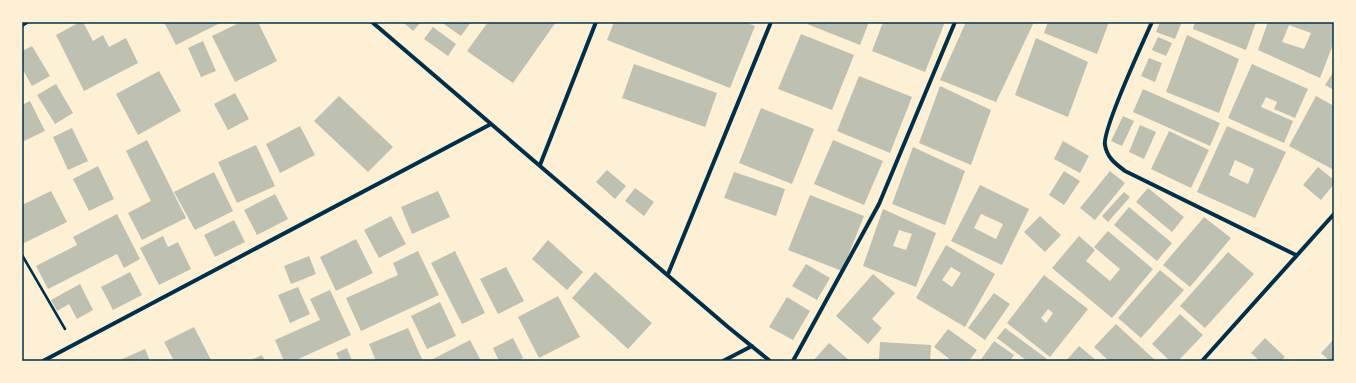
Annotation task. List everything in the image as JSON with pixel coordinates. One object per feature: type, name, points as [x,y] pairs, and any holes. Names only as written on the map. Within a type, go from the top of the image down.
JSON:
[{"type":"street","points":[[22,25],[27,22]]},
{"type":"street","points":[[372,22],[770,361]]},
{"type":"street","points":[[540,165],[596,22]]},
{"type":"street","points":[[668,274],[772,22]]},
{"type":"street","points":[[793,361],[879,204],[955,22]]},
{"type":"street","points":[[1152,22],[1110,122],[1105,144],[1110,160],[1125,171],[1296,255]]},
{"type":"street","points":[[43,361],[491,124]]},
{"type":"street","points":[[1202,361],[1334,214]]},
{"type":"street","points":[[723,361],[752,346]]},
{"type":"path","points":[[22,255],[73,344]]},
{"type":"building","points":[[80,22],[83,22],[93,41],[103,35],[109,47],[126,38],[138,63],[84,91],[56,35]]},
{"type":"building","points":[[164,22],[222,22],[176,45]]},
{"type":"building","points":[[241,22],[258,22],[277,61],[235,82],[212,36]]},
{"type":"building","points":[[403,22],[421,22],[413,31]]},
{"type":"building","points":[[441,22],[471,22],[461,36]]},
{"type":"building","points":[[488,22],[556,22],[513,83],[467,51]]},
{"type":"building","points":[[614,22],[745,22],[755,26],[730,88],[607,40]]},
{"type":"building","points":[[808,22],[869,22],[860,45],[807,24]]},
{"type":"building","points":[[883,22],[945,22],[925,72],[872,51]]},
{"type":"building","points":[[966,22],[1034,22],[996,102],[940,80]]},
{"type":"building","points":[[1048,22],[1109,22],[1097,54],[1044,33]]},
{"type":"building","points":[[1160,22],[1176,22],[1181,24],[1175,39],[1156,32]]},
{"type":"building","points":[[1195,22],[1256,22],[1246,50],[1193,29]]},
{"type":"building","points":[[1268,22],[1334,22],[1334,42],[1320,78],[1258,50]],"holes":[[[1289,25],[1311,33],[1304,49],[1282,42]]]},
{"type":"building","points":[[433,27],[456,44],[448,56],[424,39]]},
{"type":"building","points":[[801,34],[854,55],[832,110],[778,89]]},
{"type":"building","points":[[1187,35],[1239,59],[1219,113],[1166,92]]},
{"type":"building","points":[[1158,37],[1172,43],[1166,56],[1152,50]]},
{"type":"building","points":[[1036,38],[1088,62],[1068,117],[1015,95]]},
{"type":"building","points":[[203,41],[216,71],[201,77],[188,48]]},
{"type":"building","points":[[32,46],[50,76],[32,86],[22,68],[22,51]]},
{"type":"building","points":[[1149,58],[1162,63],[1155,82],[1141,76]]},
{"type":"building","points":[[634,64],[717,93],[705,127],[622,98]]},
{"type":"building","points":[[1252,64],[1308,89],[1295,118],[1274,109],[1277,102],[1266,97],[1261,107],[1293,121],[1284,143],[1228,118]]},
{"type":"building","points":[[159,71],[181,111],[138,135],[116,94]]},
{"type":"building","points":[[1334,71],[1334,90],[1325,85]]},
{"type":"building","points":[[859,76],[912,97],[890,153],[837,131]]},
{"type":"building","points":[[56,84],[73,113],[55,124],[37,95]]},
{"type":"building","points":[[940,86],[991,110],[971,165],[919,143]]},
{"type":"building","points":[[1143,89],[1220,123],[1210,146],[1133,112]]},
{"type":"building","points":[[235,93],[249,119],[228,130],[214,104]]},
{"type":"building","points":[[339,96],[393,147],[368,172],[314,121]]},
{"type":"building","points":[[1316,96],[1334,106],[1334,170],[1289,146]]},
{"type":"building","points":[[30,101],[45,131],[22,142],[22,105]]},
{"type":"building","points":[[761,108],[814,129],[792,184],[739,163]]},
{"type":"building","points":[[1123,116],[1134,121],[1122,146],[1111,141]]},
{"type":"building","points":[[1140,125],[1156,132],[1144,159],[1129,152]]},
{"type":"building","points":[[300,126],[315,155],[280,173],[266,144]]},
{"type":"building","points":[[1227,126],[1286,152],[1255,218],[1197,192]],"holes":[[[1235,160],[1254,169],[1248,184],[1229,175]]]},
{"type":"building","points":[[72,128],[88,161],[68,170],[53,137]]},
{"type":"building","points":[[1169,131],[1209,150],[1191,188],[1151,169]]},
{"type":"building","points":[[147,140],[186,218],[142,240],[128,213],[151,201],[126,151]]},
{"type":"building","points":[[833,140],[883,161],[864,205],[814,184]]},
{"type":"building","points":[[1063,141],[1089,156],[1080,173],[1054,159]]},
{"type":"building","points":[[256,145],[275,186],[237,203],[218,162]]},
{"type":"building","points":[[913,147],[965,171],[945,225],[892,204]]},
{"type":"building","points":[[98,166],[114,199],[89,211],[73,179]]},
{"type":"building","points":[[1318,167],[1334,180],[1334,184],[1321,200],[1303,185]]},
{"type":"building","points":[[607,170],[626,186],[615,199],[596,182]]},
{"type":"building","points":[[1064,171],[1080,181],[1064,205],[1049,195]]},
{"type":"building","points":[[1110,171],[1125,183],[1095,220],[1080,208]]},
{"type":"building","points":[[214,172],[233,211],[195,230],[174,192]]},
{"type":"building","points":[[734,172],[785,189],[776,216],[724,198]]},
{"type":"building","points":[[980,185],[1029,209],[1002,265],[951,241]],"holes":[[[981,214],[1003,224],[996,239],[974,228]]]},
{"type":"building","points":[[635,188],[654,202],[644,216],[625,201]]},
{"type":"building","points":[[1148,188],[1184,217],[1172,232],[1136,202]]},
{"type":"building","points":[[51,191],[67,222],[22,244],[22,205]]},
{"type":"building","points":[[438,191],[450,217],[412,234],[401,207]]},
{"type":"building","points":[[1124,192],[1130,197],[1108,222],[1102,216]]},
{"type":"building","points":[[275,194],[288,219],[257,235],[244,210]]},
{"type":"building","points":[[810,195],[864,216],[842,271],[788,250]]},
{"type":"building","points":[[1129,207],[1172,243],[1157,261],[1114,225]]},
{"type":"building","points":[[883,209],[936,233],[916,287],[863,266]],"holes":[[[899,230],[912,234],[906,250],[893,246]]]},
{"type":"building","points":[[117,214],[140,259],[124,268],[117,254],[48,289],[36,266],[77,245],[73,237]]},
{"type":"building","points":[[391,216],[406,244],[379,258],[364,230]]},
{"type":"building","points":[[1040,216],[1061,235],[1045,252],[1024,232]]},
{"type":"building","points":[[1204,217],[1231,238],[1190,287],[1163,265]]},
{"type":"building","points":[[234,220],[245,242],[215,257],[204,235]]},
{"type":"building","points":[[1108,231],[1153,269],[1112,318],[1052,268],[1079,236],[1095,250],[1086,261],[1110,281],[1120,269],[1094,247]]},
{"type":"building","points":[[163,236],[168,247],[178,242],[191,269],[159,285],[140,248]]},
{"type":"building","points":[[356,239],[373,273],[336,291],[320,257]]},
{"type":"building","points":[[548,240],[583,272],[567,290],[532,259]]},
{"type":"building","points":[[946,245],[995,274],[965,327],[916,298]],"holes":[[[951,267],[961,273],[952,287],[942,280]]]},
{"type":"building","points":[[418,251],[439,295],[361,331],[346,298],[398,275],[393,263]]},
{"type":"building","points":[[455,251],[485,313],[462,324],[431,263]]},
{"type":"building","points":[[1228,252],[1254,274],[1205,328],[1180,306]]},
{"type":"building","points":[[309,256],[316,274],[291,284],[284,266]]},
{"type":"building","points":[[806,264],[830,278],[817,300],[792,286]]},
{"type":"building","points":[[506,267],[524,301],[498,314],[480,279]]},
{"type":"building","points":[[1160,270],[1184,290],[1141,338],[1118,318]]},
{"type":"building","points":[[130,272],[142,295],[113,310],[101,287]]},
{"type":"building","points":[[595,272],[652,323],[628,349],[572,298]]},
{"type":"building","points":[[873,274],[895,293],[872,319],[882,328],[868,344],[836,316]]},
{"type":"building","points":[[1044,275],[1088,309],[1050,357],[1007,323]],"holes":[[[1048,309],[1053,313],[1046,323],[1041,318]]]},
{"type":"building","points":[[80,284],[93,310],[77,319],[69,304],[57,311],[51,300]]},
{"type":"building","points":[[298,287],[310,314],[290,323],[278,295]]},
{"type":"building","points":[[330,290],[351,335],[294,361],[284,361],[275,340],[320,320],[310,299]]},
{"type":"building","points":[[994,293],[1010,304],[985,340],[968,328]]},
{"type":"building","points":[[558,296],[580,337],[539,358],[518,317]]},
{"type":"building","points":[[787,297],[810,311],[793,340],[769,327]]},
{"type":"building","points":[[440,302],[456,336],[427,349],[411,316]]},
{"type":"building","points":[[1180,314],[1203,335],[1178,361],[1170,361],[1152,344]]},
{"type":"building","points":[[1116,324],[1156,361],[1109,361],[1094,347]]},
{"type":"building","points":[[194,327],[211,360],[174,361],[164,342]]},
{"type":"building","points":[[408,328],[422,359],[418,361],[376,361],[369,344]]},
{"type":"building","points":[[1005,328],[1047,359],[1046,361],[1027,361],[997,338]]},
{"type":"building","points":[[948,329],[977,350],[969,361],[952,361],[934,347]]},
{"type":"building","points":[[513,338],[523,358],[517,361],[499,361],[493,348]]},
{"type":"building","points":[[1265,338],[1285,357],[1281,361],[1260,361],[1251,353]]},
{"type":"building","points":[[1334,339],[1334,361],[1330,361],[1321,353]]},
{"type":"building","points":[[470,340],[481,361],[431,361],[431,360]]},
{"type":"building","points":[[994,341],[1014,355],[1010,361],[980,361]]},
{"type":"building","points":[[880,342],[931,345],[930,361],[879,361]]},
{"type":"building","points":[[829,343],[850,361],[813,361]]},
{"type":"building","points":[[1079,346],[1097,361],[1066,361]]},
{"type":"building","points":[[347,348],[352,361],[340,361],[336,353]]},
{"type":"building","points":[[145,349],[150,361],[118,361]]},
{"type":"building","points":[[262,355],[265,361],[249,361]]}]
